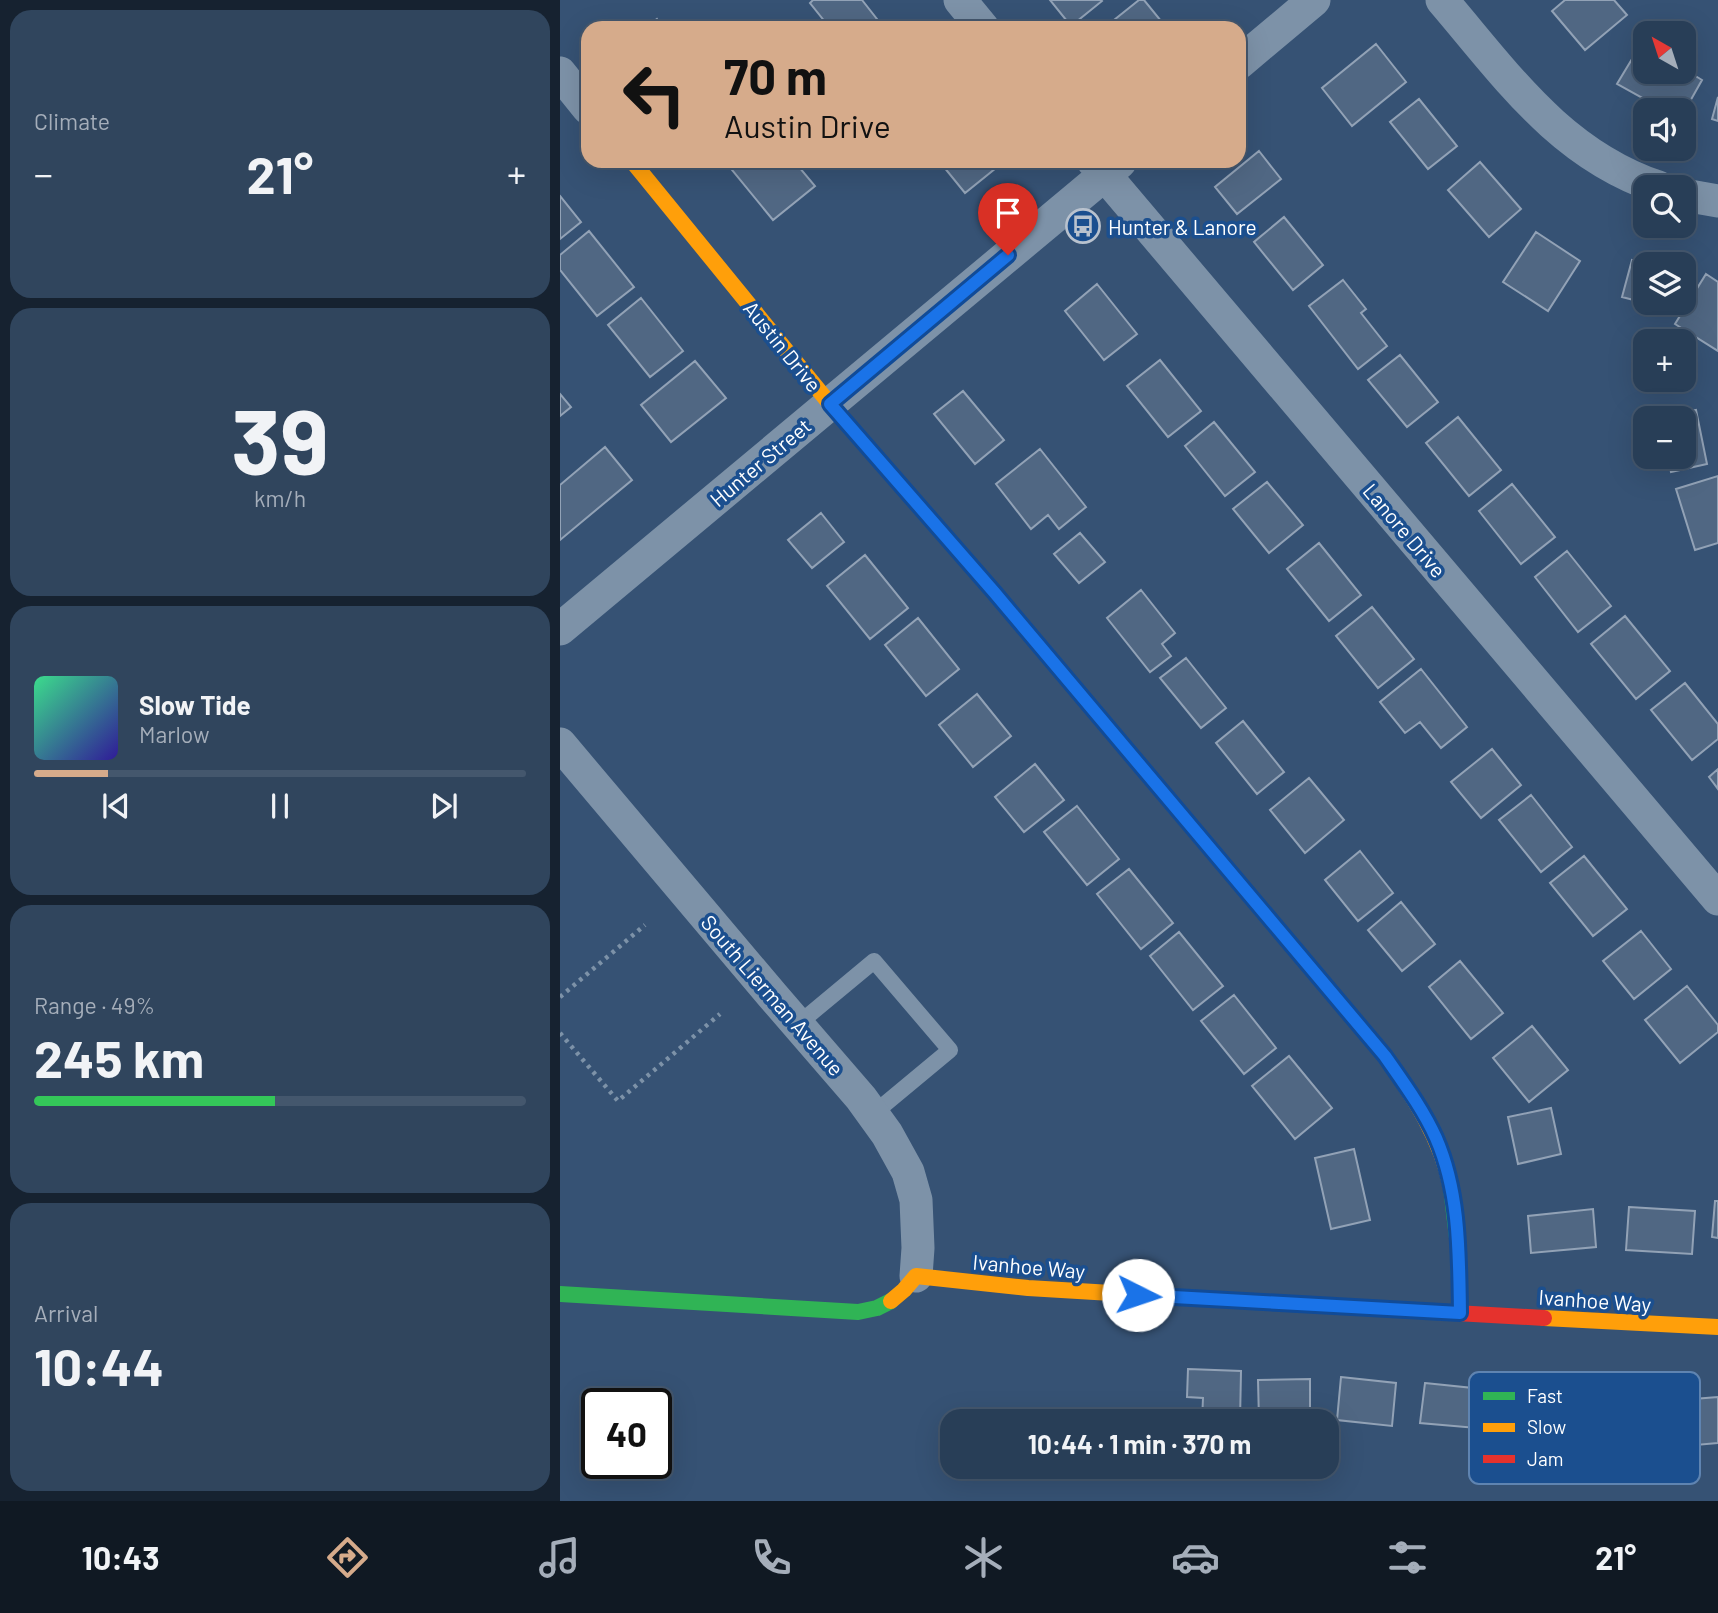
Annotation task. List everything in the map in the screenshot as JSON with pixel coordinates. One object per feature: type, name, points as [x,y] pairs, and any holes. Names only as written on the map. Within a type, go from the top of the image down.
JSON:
[{"type":"street","points":[[960,0],[977,21]]},
{"type":"street","points":[[1246,57],[1314,0]]},
{"type":"street","points":[[1442,0],[1531,105],[1562,134],[1603,163],[1633,178]]},
{"type":"street","points":[[560,74],[581,100]]},
{"type":"street","name":"Austin Drive","points":[[638,168],[830,404],[1012,613],[1392,1066],[1436,1139],[1451,1185],[1458,1234],[1460,1313]]},
{"type":"street","name":"Hunter Street","points":[[560,629],[830,404],[1104,168]]},
{"type":"street","name":"Lanore Drive","points":[[1108,168],[1718,899]]},
{"type":"street","points":[[1696,197],[1718,201]]},
{"type":"street","name":"South Lierman Avenue","points":[[560,744],[887,1133],[908,1172],[916,1200],[916,1276]]},
{"type":"street","points":[[560,1294],[858,1312],[875,1310],[898,1297],[916,1276]]},
{"type":"street","name":"Ivanhoe Way","points":[[916,1276],[1028,1288],[1674,1326],[1718,1326]]},
{"type":"lane","points":[[797,1025],[874,961],[950,1050],[873,1114]]},
{"type":"path","points":[[560,997],[645,925]]},
{"type":"path","points":[[560,1033],[618,1101],[720,1014]]},
{"type":"building","points":[[813,0],[862,0],[878,21],[824,21],[810,3]]},
{"type":"building","points":[[1050,0],[1102,1],[1077,21],[1067,21]]},
{"type":"building","points":[[1139,0],[1144,0],[1161,21],[1113,21]]},
{"type":"building","points":[[1565,0],[1614,0],[1627,15],[1585,50],[1552,11]]},
{"type":"building","points":[[1376,44],[1406,82],[1352,126],[1322,88]]},
{"type":"building","points":[[1633,57],[1633,84],[1696,84],[1696,76],[1702,80],[1692,98],[1642,98],[1617,84]]},
{"type":"building","points":[[1718,97],[1718,121],[1712,119]]},
{"type":"building","points":[[1419,99],[1457,146],[1428,169],[1390,122]]},
{"type":"building","points":[[1259,151],[1281,179],[1237,214],[1215,187],[1238,168],[1246,168],[1246,162]]},
{"type":"building","points":[[1480,162],[1521,209],[1489,237],[1448,190]]},
{"type":"building","points":[[800,168],[815,186],[773,220],[732,170]]},
{"type":"building","points":[[945,168],[996,168],[965,193]]},
{"type":"building","points":[[560,196],[581,222],[560,239]]},
{"type":"building","points":[[1284,217],[1323,265],[1293,290],[1254,242]]},
{"type":"building","points":[[589,231],[634,287],[597,316],[560,270],[560,255]]},
{"type":"building","points":[[1536,232],[1580,261],[1548,311],[1503,282]]},
{"type":"building","points":[[1632,260],[1633,260],[1633,300],[1622,297]]},
{"type":"building","points":[[1706,274],[1718,282],[1718,351],[1696,337],[1696,329],[1683,329],[1675,324],[1681,315],[1696,315],[1696,290]]},
{"type":"building","points":[[1343,280],[1366,309],[1361,313],[1387,346],[1358,369],[1309,306]]},
{"type":"building","points":[[1097,284],[1137,334],[1104,360],[1065,311]]},
{"type":"building","points":[[641,298],[683,351],[650,377],[608,325]]},
{"type":"building","points":[[1400,355],[1438,402],[1407,427],[1368,380]]},
{"type":"building","points":[[1160,360],[1201,411],[1168,437],[1127,386]]},
{"type":"building","points":[[695,361],[726,398],[671,442],[641,405]]},
{"type":"building","points":[[963,391],[1004,440],[975,464],[934,414]]},
{"type":"building","points":[[560,394],[571,407],[560,416]]},
{"type":"building","points":[[1696,410],[1707,464],[1696,466]]},
{"type":"building","points":[[1458,417],[1501,470],[1469,496],[1426,443]]},
{"type":"building","points":[[1214,422],[1255,472],[1225,496],[1185,446]]},
{"type":"building","points":[[605,447],[632,480],[560,540],[560,485]]},
{"type":"building","points":[[1040,449],[1086,507],[1059,529],[1048,515],[1031,529],[996,484]]},
{"type":"building","points":[[1718,476],[1718,543],[1695,550],[1676,489]]},
{"type":"building","points":[[1267,482],[1303,525],[1269,553],[1233,509]]},
{"type":"building","points":[[1512,484],[1555,537],[1521,564],[1479,511]]},
{"type":"building","points":[[821,513],[844,542],[812,568],[788,540]]},
{"type":"building","points":[[1080,533],[1105,562],[1079,583],[1054,554]]},
{"type":"building","points":[[1319,543],[1361,595],[1329,621],[1287,569]]},
{"type":"building","points":[[1567,551],[1611,606],[1578,632],[1535,577]]},
{"type":"building","points":[[865,555],[908,608],[870,639],[827,586]]},
{"type":"building","points":[[1141,590],[1175,633],[1162,644],[1171,656],[1150,672],[1107,618]]},
{"type":"building","points":[[1372,607],[1414,659],[1378,688],[1336,636]]},
{"type":"building","points":[[1625,616],[1670,671],[1636,699],[1591,644]]},
{"type":"building","points":[[918,618],[959,669],[926,696],[885,645]]},
{"type":"building","points":[[1186,658],[1226,708],[1201,728],[1160,678]]},
{"type":"building","points":[[1421,669],[1467,727],[1441,748],[1420,722],[1405,733],[1380,702]]},
{"type":"building","points":[[1685,683],[1718,724],[1718,739],[1692,760],[1651,710]]},
{"type":"building","points":[[977,694],[1011,736],[973,767],[939,725]]},
{"type":"building","points":[[1243,721],[1284,772],[1257,794],[1216,743]]},
{"type":"building","points":[[1492,749],[1521,785],[1481,818],[1451,782]]},
{"type":"building","points":[[1035,764],[1064,800],[1024,832],[995,797]]},
{"type":"building","points":[[1718,769],[1718,789],[1709,777]]},
{"type":"building","points":[[1309,778],[1344,820],[1305,853],[1270,810]]},
{"type":"building","points":[[1531,795],[1572,847],[1541,872],[1499,820]]},
{"type":"building","points":[[1077,806],[1119,859],[1087,885],[1044,832]]},
{"type":"building","points":[[1360,851],[1393,893],[1358,921],[1325,880]]},
{"type":"building","points":[[1584,856],[1627,909],[1593,936],[1550,883]]},
{"type":"building","points":[[1129,869],[1173,923],[1141,949],[1097,894]]},
{"type":"building","points":[[1401,902],[1435,944],[1402,971],[1368,930]]},
{"type":"building","points":[[1641,931],[1671,969],[1634,999],[1603,961]]},
{"type":"building","points":[[1179,932],[1223,986],[1193,1010],[1150,956]]},
{"type":"building","points":[[1460,961],[1503,1013],[1471,1039],[1429,987]]},
{"type":"building","points":[[1687,986],[1718,1025],[1718,1032],[1680,1063],[1645,1020]]},
{"type":"building","points":[[1234,995],[1276,1048],[1244,1074],[1201,1021]]},
{"type":"building","points":[[1532,1026],[1568,1070],[1529,1102],[1493,1058]]},
{"type":"building","points":[[1289,1056],[1332,1108],[1295,1139],[1252,1086]]},
{"type":"building","points":[[1551,1108],[1561,1154],[1518,1164],[1508,1117]]},
{"type":"building","points":[[1354,1149],[1370,1220],[1331,1229],[1315,1158]]},
{"type":"building","points":[[1715,1201],[1718,1201],[1718,1238],[1712,1237]]},
{"type":"building","points":[[1629,1207],[1695,1211],[1692,1254],[1626,1250]]},
{"type":"building","points":[[1593,1209],[1596,1247],[1531,1253],[1528,1216]]},
{"type":"building","points":[[1188,1369],[1241,1371],[1240,1409],[1203,1409],[1203,1398],[1187,1397]]},
{"type":"building","points":[[1341,1377],[1396,1383],[1392,1426],[1339,1420]]},
{"type":"building","points":[[1310,1379],[1310,1409],[1259,1409],[1258,1380]]},
{"type":"building","points":[[1425,1383],[1469,1388],[1469,1427],[1420,1423]]},
{"type":"building","points":[[1718,1397],[1718,1443],[1700,1445],[1700,1398]]},
{"type":"traffic: fast","points":[[1451,1188],[1458,1246],[1460,1313]]},
{"type":"traffic: fast","points":[[560,1294],[858,1312],[877,1308],[891,1301]]},
{"type":"traffic: slow","points":[[638,168],[830,404],[897,481]]},
{"type":"traffic: slow","points":[[1168,799],[1385,1056],[1433,1135],[1441,1152],[1451,1188]]},
{"type":"traffic: slow","points":[[891,1301],[916,1276],[1028,1288],[1228,1300]]},
{"type":"traffic: slow","points":[[1544,1318],[1718,1327]]},
{"type":"traffic: jam","points":[[897,481],[1168,799]]},
{"type":"traffic: jam","points":[[1228,1300],[1544,1318]]},
{"type":"place","name":"Hunter & Lanore","points":[[1083,226]]},
{"type":"route","points":[[1008,255],[830,404],[994,592],[1385,1056],[1413,1097],[1436,1139],[1451,1185],[1458,1234],[1460,1313],[1138,1295]]}]
